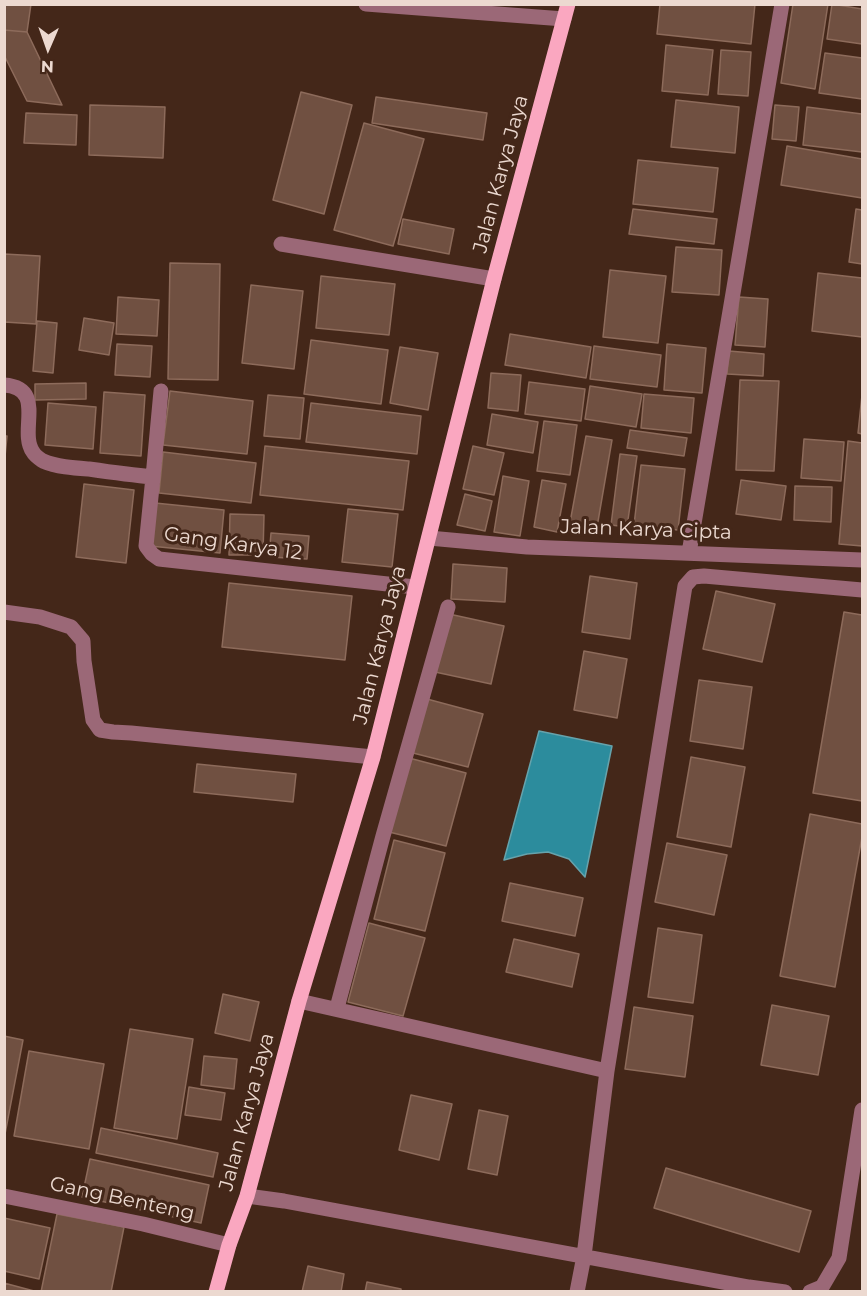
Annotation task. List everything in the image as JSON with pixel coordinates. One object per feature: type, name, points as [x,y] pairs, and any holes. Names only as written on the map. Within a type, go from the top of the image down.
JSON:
[{"type":"main road","name":"Jalan Karya Jaya","points":[[216,1292],[229,1245],[247,1196],[299,1001],[373,757],[494,279],[566,12]]},
{"type":"street","points":[[366,4],[566,12]]},
{"type":"street","points":[[689,553],[783,4]]},
{"type":"street","points":[[281,244],[494,279]]},
{"type":"street","points":[[4,385],[23,392],[28,398],[29,445],[34,454],[43,461],[66,467],[153,477],[161,392]]},
{"type":"street","name":"Gang Karya 12","points":[[153,477],[146,546],[159,559],[415,587]]},
{"type":"street","name":"Jalan Karya Cipta","points":[[429,538],[527,547],[862,560]]},
{"type":"street","points":[[577,1292],[584,1256],[607,1071],[685,586],[693,577],[704,576],[862,590]]},
{"type":"street","points":[[336,1008],[448,607]]},
{"type":"street","points":[[4,612],[40,617],[71,627],[83,641],[93,720],[100,730],[373,757]]},
{"type":"street","points":[[299,1001],[607,1071]]},
{"type":"street","points":[[819,1290],[839,1258],[860,1138],[862,1110]]},
{"type":"street","name":"Gang Benteng","points":[[4,1196],[143,1224],[229,1245]]},
{"type":"street","points":[[247,1196],[785,1292]]},
{"type":"water","points":[[539,731],[612,746],[585,877],[569,859],[548,852],[504,860]]},
{"type":"building","points":[[4,4],[31,4],[27,32],[4,30]]},
{"type":"building","points":[[660,4],[755,4],[751,44],[657,34]]},
{"type":"building","points":[[793,4],[828,4],[815,89],[781,83]]},
{"type":"building","points":[[832,4],[862,9],[862,44],[827,39]]},
{"type":"building","points":[[4,30],[27,32],[62,105],[27,101],[4,55]]},
{"type":"building","points":[[666,45],[713,50],[708,95],[662,91]]},
{"type":"building","points":[[721,50],[751,52],[748,96],[718,94]]},
{"type":"building","points":[[825,53],[862,58],[862,99],[819,93]]},
{"type":"building","points":[[301,92],[352,105],[324,214],[273,200]]},
{"type":"building","points":[[376,97],[487,113],[483,140],[372,123]]},
{"type":"building","points":[[676,100],[739,107],[735,153],[671,147]]},
{"type":"building","points":[[90,105],[165,107],[163,158],[89,155]]},
{"type":"building","points":[[775,105],[799,107],[796,141],[772,139]]},
{"type":"building","points":[[807,107],[862,114],[862,152],[803,145]]},
{"type":"building","points":[[26,113],[77,115],[76,145],[24,143]]},
{"type":"building","points":[[364,123],[424,139],[393,246],[334,230]]},
{"type":"building","points":[[787,146],[862,159],[862,198],[781,185]]},
{"type":"building","points":[[638,160],[718,168],[713,212],[633,204]]},
{"type":"building","points":[[633,209],[717,219],[714,244],[629,234]]},
{"type":"building","points":[[856,209],[862,210],[862,264],[849,262]]},
{"type":"building","points":[[403,219],[454,229],[449,254],[398,244]]},
{"type":"building","points":[[676,247],[722,250],[719,295],[672,292]]},
{"type":"building","points":[[4,254],[40,256],[36,324],[4,322]]},
{"type":"building","points":[[170,263],[220,264],[218,380],[168,379]]},
{"type":"building","points":[[610,270],[666,276],[658,343],[603,337]]},
{"type":"building","points":[[818,273],[862,278],[862,337],[812,331]]},
{"type":"building","points":[[321,276],[395,284],[389,335],[316,328]]},
{"type":"building","points":[[251,285],[303,291],[294,369],[242,363]]},
{"type":"building","points":[[118,297],[159,300],[157,336],[116,334]]},
{"type":"building","points":[[739,297],[768,299],[765,347],[735,345]]},
{"type":"building","points":[[84,318],[114,323],[109,355],[79,350]]},
{"type":"building","points":[[37,321],[57,323],[53,373],[33,371]]},
{"type":"building","points":[[510,334],[591,347],[586,378],[505,365]]},
{"type":"building","points":[[311,340],[388,350],[381,404],[304,394]]},
{"type":"building","points":[[117,344],[152,346],[150,377],[115,375]]},
{"type":"building","points":[[667,344],[706,348],[702,393],[664,390]]},
{"type":"building","points":[[594,346],[661,355],[657,387],[590,379]]},
{"type":"building","points":[[400,347],[438,353],[428,410],[390,403]]},
{"type":"building","points":[[729,351],[764,354],[763,376],[727,374]]},
{"type":"building","points":[[491,373],[521,375],[518,411],[488,408]]},
{"type":"building","points":[[740,380],[779,381],[774,471],[736,470]]},
{"type":"building","points":[[529,382],[585,389],[581,421],[525,414]]},
{"type":"building","points":[[86,383],[86,399],[35,400],[35,384]]},
{"type":"building","points":[[590,386],[642,394],[636,427],[585,419]]},
{"type":"building","points":[[170,391],[253,401],[247,454],[163,445]]},
{"type":"building","points":[[104,392],[145,395],[141,456],[100,453]]},
{"type":"building","points":[[644,394],[694,398],[691,433],[641,428]]},
{"type":"building","points":[[268,395],[304,398],[300,439],[264,436]]},
{"type":"building","points":[[862,395],[862,434],[858,433]]},
{"type":"building","points":[[48,403],[96,407],[93,449],[45,445]]},
{"type":"building","points":[[311,403],[421,416],[417,454],[306,442]]},
{"type":"building","points":[[492,414],[538,422],[533,453],[487,445]]},
{"type":"building","points":[[544,421],[577,425],[570,475],[537,471]]},
{"type":"building","points":[[630,430],[687,438],[684,456],[627,448]]},
{"type":"building","points":[[4,436],[7,436],[4,467]]},
{"type":"building","points":[[586,436],[612,440],[596,533],[569,528]]},
{"type":"building","points":[[804,439],[844,442],[841,481],[801,478]]},
{"type":"building","points":[[848,441],[862,443],[862,546],[839,544]]},
{"type":"building","points":[[265,446],[409,461],[403,510],[260,495]]},
{"type":"building","points":[[473,446],[504,453],[494,495],[463,489]]},
{"type":"building","points":[[163,452],[256,463],[251,503],[159,493]]},
{"type":"building","points":[[620,454],[637,456],[627,527],[611,525]]},
{"type":"building","points":[[641,465],[685,469],[678,530],[634,525]]},
{"type":"building","points":[[503,476],[529,481],[520,536],[494,532]]},
{"type":"building","points":[[542,480],[566,484],[557,532],[534,527]]},
{"type":"building","points":[[741,480],[786,486],[781,520],[736,514]]},
{"type":"building","points":[[84,484],[134,490],[126,563],[76,557]]},
{"type":"building","points":[[795,486],[832,487],[831,522],[794,520]]},
{"type":"building","points":[[465,494],[492,501],[485,531],[457,525]]},
{"type":"building","points":[[155,503],[224,510],[220,553],[150,546]]},
{"type":"building","points":[[348,509],[398,514],[392,567],[342,562]]},
{"type":"building","points":[[230,514],[264,515],[263,555],[229,555]]},
{"type":"building","points":[[271,533],[309,536],[307,559],[269,557]]},
{"type":"building","points":[[453,564],[507,568],[505,602],[451,599]]},
{"type":"building","points":[[590,576],[637,583],[630,639],[582,632]]},
{"type":"building","points":[[229,583],[352,596],[345,660],[222,647]]},
{"type":"building","points":[[716,591],[775,604],[762,662],[703,649]]},
{"type":"building","points":[[844,612],[862,615],[862,801],[813,793]]},
{"type":"building","points":[[449,614],[504,626],[491,684],[435,672]]},
{"type":"building","points":[[584,651],[627,659],[617,718],[574,710]]},
{"type":"building","points":[[699,680],[752,687],[743,749],[690,741]]},
{"type":"building","points":[[427,699],[483,714],[468,767],[413,753]]},
{"type":"building","points":[[691,757],[745,767],[731,847],[677,837]]},
{"type":"building","points":[[409,758],[466,773],[446,846],[389,832]]},
{"type":"building","points":[[197,764],[296,774],[293,802],[194,792]]},
{"type":"building","points":[[810,814],[862,824],[862,837],[835,987],[780,976]]},
{"type":"building","points":[[394,840],[445,853],[425,931],[374,919]]},
{"type":"building","points":[[667,843],[727,855],[714,915],[655,902]]},
{"type":"building","points":[[510,883],[583,898],[575,936],[502,921]]},
{"type":"building","points":[[369,923],[425,938],[403,1016],[348,1002]]},
{"type":"building","points":[[658,928],[702,935],[693,1003],[648,997]]},
{"type":"building","points":[[514,939],[579,954],[572,987],[506,972]]},
{"type":"building","points":[[223,994],[259,1002],[250,1041],[215,1033]]},
{"type":"building","points":[[772,1005],[829,1016],[818,1075],[761,1065]]},
{"type":"building","points":[[634,1007],[693,1016],[685,1077],[625,1069]]},
{"type":"building","points":[[130,1029],[193,1039],[177,1139],[114,1128]]},
{"type":"building","points":[[4,1036],[23,1040],[5,1134],[4,1134]]},
{"type":"building","points":[[29,1051],[104,1064],[89,1149],[14,1136]]},
{"type":"building","points":[[204,1056],[237,1059],[234,1089],[201,1085]]},
{"type":"building","points":[[189,1087],[225,1093],[221,1120],[185,1115]]},
{"type":"building","points":[[411,1095],[452,1104],[439,1160],[399,1150]]},
{"type":"building","points":[[479,1110],[508,1116],[497,1175],[468,1169]]},
{"type":"building","points":[[101,1128],[218,1153],[213,1177],[96,1153]]},
{"type":"building","points":[[90,1159],[209,1185],[201,1223],[82,1197]]},
{"type":"building","points":[[666,1168],[811,1211],[799,1252],[654,1208]]},
{"type":"building","points":[[57,1214],[124,1227],[111,1292],[41,1292]]},
{"type":"building","points":[[4,1218],[50,1228],[39,1279],[4,1271]]},
{"type":"building","points":[[308,1266],[344,1274],[341,1292],[302,1292]]},
{"type":"building","points":[[367,1282],[401,1289],[401,1292],[365,1292]]},
{"type":"building","points":[[4,1283],[34,1291],[34,1292],[4,1292]]}]
